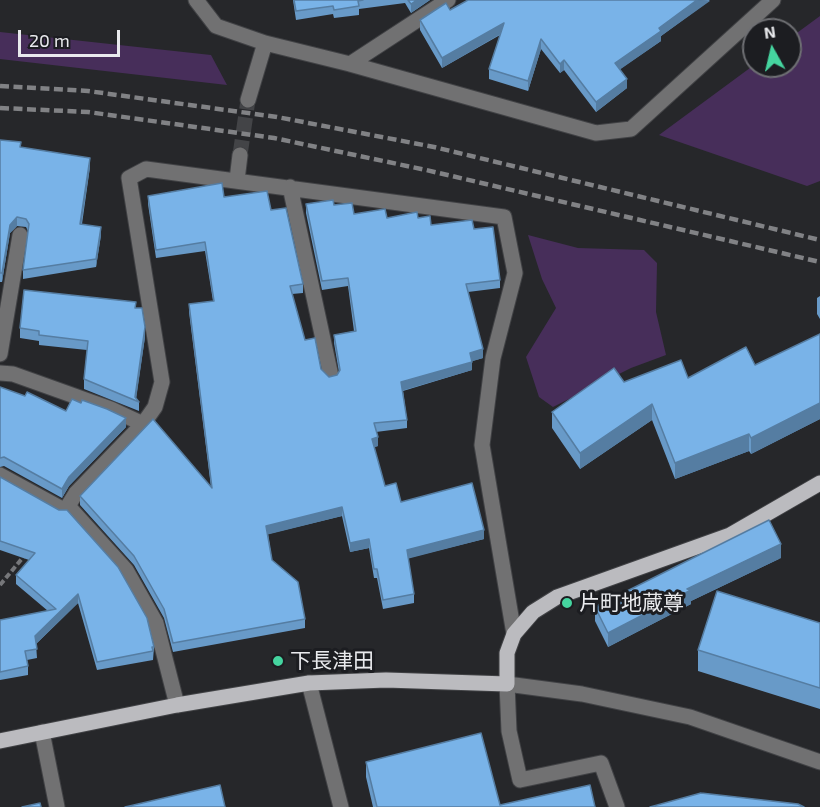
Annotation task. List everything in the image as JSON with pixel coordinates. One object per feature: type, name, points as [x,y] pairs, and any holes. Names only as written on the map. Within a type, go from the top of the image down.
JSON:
[{"type":"main road","points":[[0,741],[177,705],[309,683],[386,680],[507,684],[507,653],[514,634],[533,612],[557,597],[730,535],[820,483]]},
{"type":"street","points":[[196,0],[216,26],[265,43],[350,64],[596,133],[631,129],[773,0]]},
{"type":"street","points":[[350,64],[448,0]]},
{"type":"street","points":[[248,100],[265,43]]},
{"type":"street","points":[[237,180],[240,155]]},
{"type":"street","points":[[177,705],[156,623],[126,570],[68,506],[76,493],[143,424],[155,407],[162,382],[129,178],[146,169],[504,217],[515,273],[492,358],[482,445],[514,634]]},
{"type":"street","points":[[290,187],[331,376]]},
{"type":"street","points":[[0,354],[20,235]]},
{"type":"street","points":[[0,373],[14,374],[100,405],[143,424]]},
{"type":"street","points":[[0,475],[64,510]]},
{"type":"street","points":[[309,683],[340,807]]},
{"type":"street","points":[[617,807],[602,763],[520,780],[509,731],[507,684],[582,694],[690,717],[820,762]]},
{"type":"street","points":[[42,732],[57,807]]},
{"type":"path","points":[[0,585],[28,551]]},
{"type":"shaded area","points":[[820,16],[820,181],[807,186],[659,135],[742,74],[742,78],[802,78],[802,29]]},
{"type":"shaded area","points":[[0,32],[211,55],[227,85],[0,59]]},
{"type":"shaded area","points":[[528,235],[578,248],[644,250],[657,263],[656,312],[666,355],[631,368],[553,407],[539,397],[526,357],[556,308],[542,279]]},
{"type":"building","points":[[294,0],[363,0],[358,1],[359,6],[334,10],[333,6],[296,11]]},
{"type":"building","points":[[468,0],[697,0],[659,28],[661,31],[615,63],[627,79],[596,102],[564,60],[560,64],[541,39],[528,81],[489,69],[504,23],[442,58],[420,20],[446,3],[450,10]]},
{"type":"building","points":[[0,140],[21,142],[20,147],[90,158],[80,224],[101,227],[96,259],[23,270],[29,224],[26,219],[17,217],[10,225],[2,273],[0,273]]},
{"type":"building","points":[[222,183],[224,197],[267,191],[271,210],[286,208],[303,284],[290,286],[305,340],[315,338],[321,369],[329,377],[337,375],[340,370],[334,335],[356,331],[348,278],[322,281],[306,204],[333,200],[334,205],[352,203],[354,214],[385,209],[387,218],[417,212],[418,218],[430,216],[431,225],[472,220],[474,229],[493,227],[500,280],[466,284],[483,349],[470,353],[472,362],[401,382],[407,420],[374,423],[378,437],[372,439],[385,486],[396,483],[401,502],[472,483],[484,530],[407,550],[414,594],[383,600],[377,569],[374,569],[369,539],[350,543],[342,507],[266,526],[272,560],[298,582],[305,619],[173,643],[164,609],[134,556],[80,496],[153,419],[212,488],[189,304],[214,301],[205,242],[156,250],[148,196]]},
{"type":"building","points":[[24,290],[136,302],[135,308],[142,308],[145,327],[135,397],[139,402],[84,379],[88,341],[39,335],[39,331],[20,328]]},
{"type":"building","points":[[820,334],[820,403],[751,438],[749,434],[675,463],[652,404],[580,453],[552,412],[614,368],[624,382],[681,360],[688,378],[746,347],[755,365]]},
{"type":"building","points":[[0,387],[25,396],[27,392],[66,411],[72,399],[81,403],[82,400],[126,418],[69,477],[62,489],[4,457],[0,458]]},
{"type":"building","points":[[0,477],[59,510],[67,510],[118,567],[147,618],[153,651],[97,662],[78,594],[35,636],[37,649],[25,651],[28,666],[0,672],[0,620],[56,609],[16,575],[35,553],[0,541]]},
{"type":"building","points":[[769,520],[781,544],[687,589],[691,590],[608,633],[595,607]]},
{"type":"building","points":[[717,591],[820,623],[820,688],[698,650]]},
{"type":"building","points":[[481,733],[500,805],[590,785],[595,807],[377,807],[366,762]]},
{"type":"building","points":[[220,785],[225,807],[125,807]]},
{"type":"building","points":[[701,793],[798,804],[804,807],[650,807]]},
{"type":"building","points":[[40,803],[41,807],[22,807]]},
{"type":"tunnel","points":[[240,155],[248,100]]},
{"type":"railway","points":[[0,86],[88,91],[277,117],[434,147],[820,240]]},
{"type":"railway","points":[[0,108],[88,112],[274,138],[426,170],[820,262]]},
{"type":"place","name":"片町地蔵尊","points":[[567,603]]},
{"type":"place","name":"下長津田","points":[[278,661]]}]
